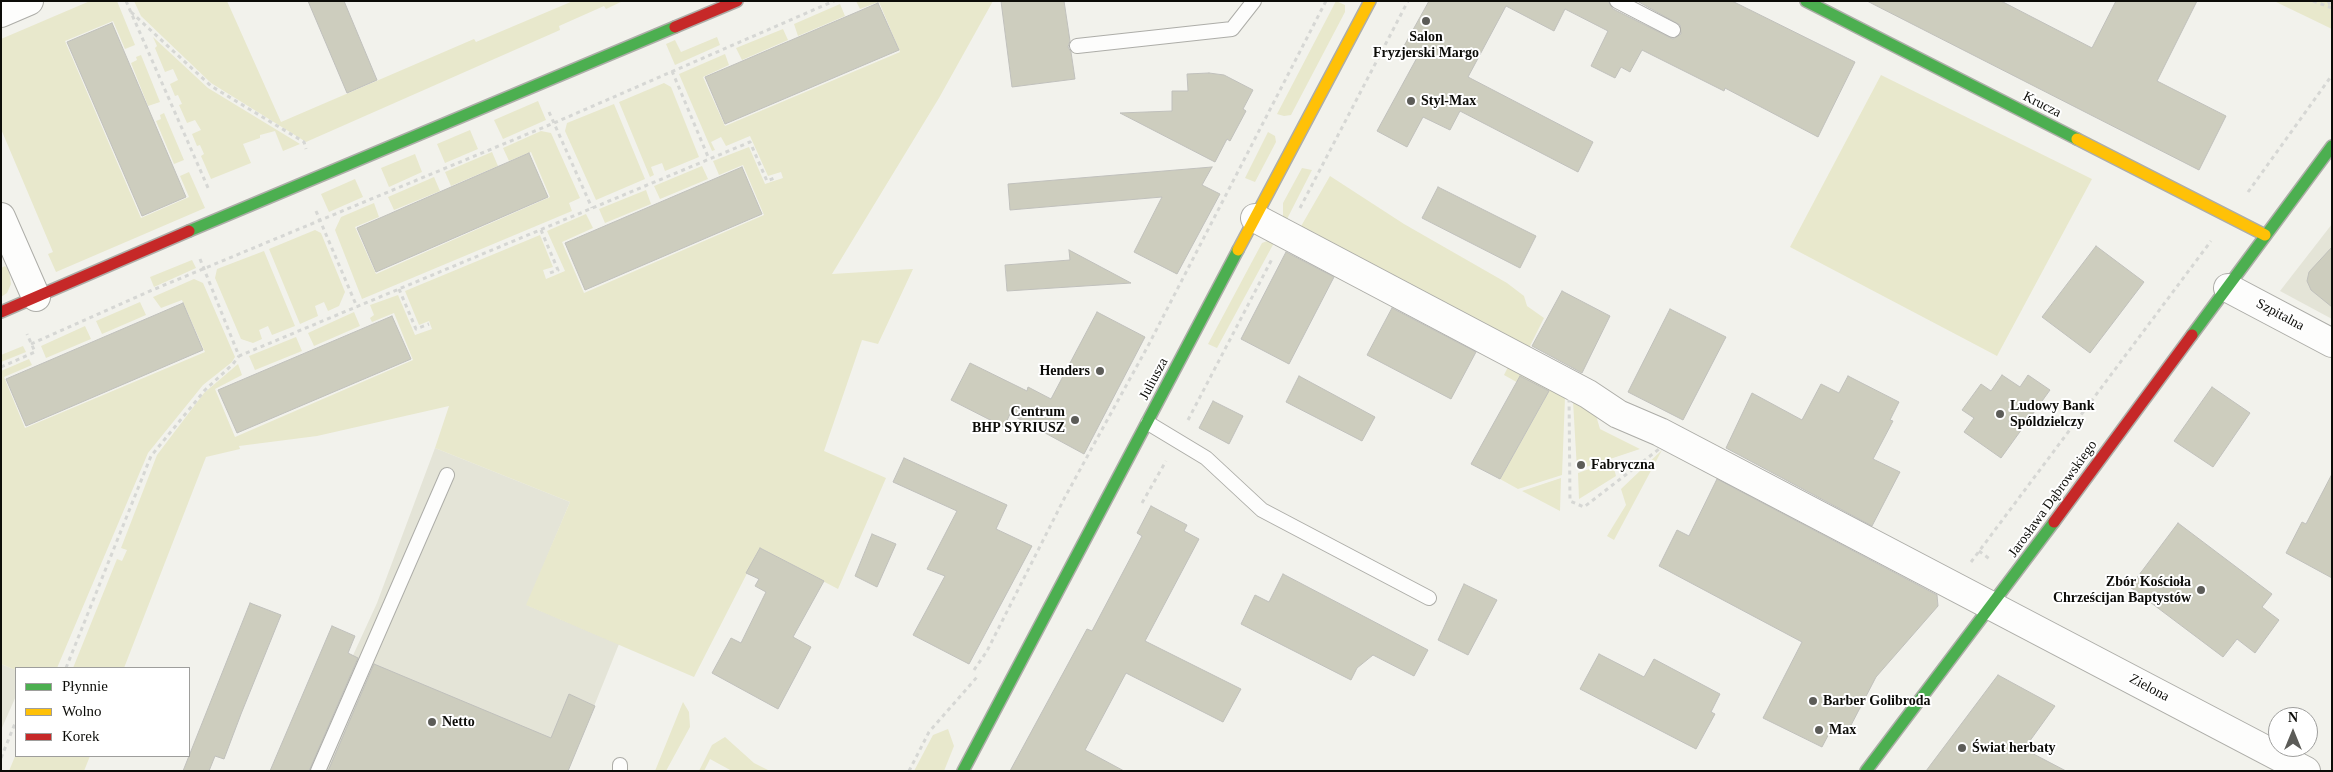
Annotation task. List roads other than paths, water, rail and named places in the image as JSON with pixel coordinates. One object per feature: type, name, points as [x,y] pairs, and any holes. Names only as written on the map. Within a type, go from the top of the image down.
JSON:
[{"type":"street","points":[[1,13],[29,1]]},
{"type":"street","points":[[1,312],[737,1]]},
{"type":"street","name":"Krucza","points":[[1806,1],[2266,235]]},
{"type":"street","name":"Juliusza","points":[[963,771],[1148,423],[1364,4]]},
{"type":"street","name":"Jarosława Dąbrowskiego","points":[[1866,771],[1992,606],[2332,146]]},
{"type":"street","points":[[1,217],[25,301]]},
{"type":"street","points":[[1255,218],[1588,394],[1618,414],[1660,432],[1992,606]]},
{"type":"street","name":"Szpitalna","points":[[2228,288],[2332,343]]},
{"type":"street","name":"Zielona","points":[[1992,606],[2306,771]]},
{"type":"lane","points":[[1077,46],[1232,29],[1254,1]]},
{"type":"lane","points":[[1617,1],[1673,30]]},
{"type":"lane","points":[[1148,423],[1178,439],[1206,458],[1262,510],[1430,598]]},
{"type":"lane","points":[[318,771],[447,475]]},
{"type":"place","name":"Salon Fryzjerski Margo","points":[[1426,21]]},
{"type":"place","name":"Styl-Max","points":[[1411,101]]},
{"type":"place","name":"Henders","points":[[1100,371]]},
{"type":"place","name":"Ludowy Bank Spóldzielczy","points":[[2000,414]]},
{"type":"place","name":"Centrum BHP SYRIUSZ","points":[[1075,420]]},
{"type":"place","name":"Fabryczna","points":[[1581,465]]},
{"type":"place","name":"Zbór Kościoła Chrześcijan Baptystów","points":[[2201,590]]},
{"type":"place","name":"Barber Golibroda","points":[[1813,701]]},
{"type":"place","name":"Netto","points":[[432,722]]},
{"type":"place","name":"Max","points":[[1819,730]]},
{"type":"place","name":"Świat herbaty","points":[[1962,748]]}]
